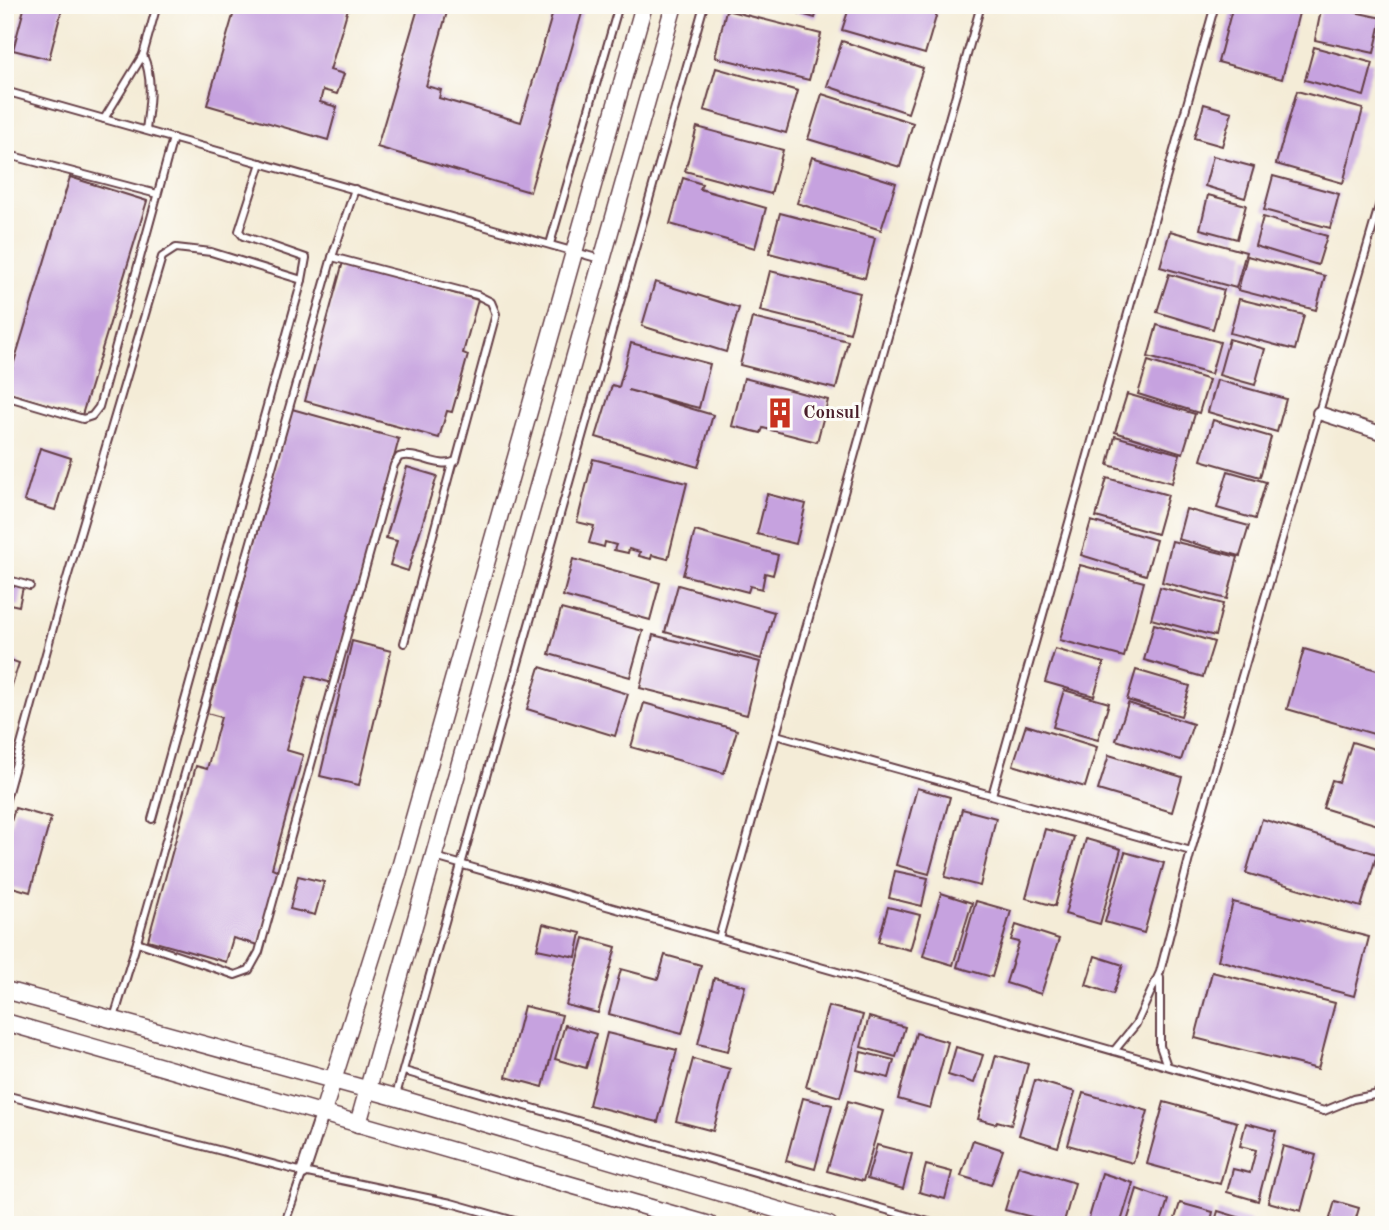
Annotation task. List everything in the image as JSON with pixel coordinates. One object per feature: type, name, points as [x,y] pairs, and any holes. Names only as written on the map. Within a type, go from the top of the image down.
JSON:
[{"type":"street","points":[[303,1172],[397,877],[644,5]]},
{"type":"street","points":[[358,1124],[674,5]]},
{"type":"street","points":[[1319,413],[1384,434]]},
{"type":"street","points":[[397,877],[425,886]]},
{"type":"street","points":[[5,990],[395,1097],[829,1225]]},
{"type":"street","points":[[5,1022],[710,1225]]},
{"type":"lane","points":[[104,119],[143,55],[157,5]]},
{"type":"lane","points":[[550,244],[619,5]]},
{"type":"lane","points":[[395,1097],[704,5]]},
{"type":"lane","points":[[719,939],[981,5]]},
{"type":"lane","points":[[992,795],[1215,5]]},
{"type":"lane","points":[[143,55],[148,68],[150,93],[146,130]]},
{"type":"lane","points":[[5,91],[602,259]]},
{"type":"lane","points":[[5,396],[83,419],[92,416],[99,407],[173,138]]},
{"type":"lane","points":[[5,154],[157,194]]},
{"type":"lane","points":[[152,819],[306,258],[243,236],[239,231],[261,163]]},
{"type":"lane","points":[[1114,1051],[1136,1024],[1160,972],[1191,851],[1384,189]]},
{"type":"lane","points":[[114,1020],[332,257],[355,190]]},
{"type":"lane","points":[[5,803],[69,568],[162,257],[176,248],[211,252],[302,280]]},
{"type":"lane","points":[[332,257],[477,295],[491,302],[496,314],[404,643]]},
{"type":"lane","points":[[137,942],[235,975],[249,971],[259,952],[394,465],[399,457],[408,454],[452,464]]},
{"type":"lane","points":[[5,579],[30,586]]},
{"type":"lane","points":[[776,735],[1191,851]]},
{"type":"lane","points":[[433,857],[1324,1111],[1353,1099],[1374,1095],[1384,1089]]},
{"type":"lane","points":[[1160,972],[1160,1046],[1167,1066]]},
{"type":"lane","points":[[404,1071],[939,1225]]},
{"type":"lane","points":[[5,1095],[303,1172],[451,1203],[529,1225]]},
{"type":"lane","points":[[284,1225],[303,1172]]},
{"type":"building","points":[[25,5],[63,5],[49,59],[13,50]]},
{"type":"building","points":[[236,5],[349,5],[330,70],[344,74],[337,94],[323,90],[320,102],[337,107],[328,140],[207,105]]},
{"type":"building","points":[[419,5],[449,5],[426,86],[441,90],[439,98],[521,122],[555,5],[584,6],[530,192],[377,147]]},
{"type":"building","points":[[771,5],[819,5],[815,18]]},
{"type":"building","points":[[850,5],[923,5],[938,10],[925,54],[842,30]]},
{"type":"building","points":[[1233,5],[1287,5],[1300,9],[1282,79],[1218,62]]},
{"type":"building","points":[[1322,5],[1382,18],[1374,53],[1315,40]]},
{"type":"building","points":[[726,10],[821,34],[809,80],[715,57]]},
{"type":"building","points":[[842,41],[923,68],[908,113],[827,86]]},
{"type":"building","points":[[1314,47],[1373,63],[1364,96],[1305,80]]},
{"type":"building","points":[[716,68],[798,91],[786,133],[704,110]]},
{"type":"building","points":[[1297,91],[1363,109],[1343,183],[1276,164]]},
{"type":"building","points":[[822,94],[913,123],[900,167],[808,139]]},
{"type":"building","points":[[1204,104],[1232,112],[1222,146],[1194,138]]},
{"type":"building","points":[[697,127],[783,150],[771,194],[685,171]]},
{"type":"building","points":[[1213,156],[1254,167],[1245,198],[1205,186]]},
{"type":"building","points":[[812,157],[896,183],[881,230],[797,203]]},
{"type":"building","points":[[1273,176],[1339,194],[1330,228],[1264,210]]},
{"type":"building","points":[[70,177],[147,201],[82,415],[5,392]]},
{"type":"building","points":[[683,178],[702,184],[700,189],[766,208],[755,248],[670,224]]},
{"type":"building","points":[[1208,195],[1246,205],[1237,239],[1200,229]]},
{"type":"building","points":[[780,213],[875,238],[865,278],[769,253]]},
{"type":"building","points":[[1263,217],[1327,236],[1318,265],[1255,246]]},
{"type":"building","points":[[1170,231],[1246,252],[1236,288],[1160,267]]},
{"type":"building","points":[[1247,256],[1325,276],[1316,310],[1238,290]]},
{"type":"building","points":[[343,262],[478,300],[463,353],[468,355],[452,412],[447,411],[439,438],[305,401]]},
{"type":"building","points":[[770,271],[860,293],[850,333],[760,311]]},
{"type":"building","points":[[1169,274],[1224,290],[1213,329],[1157,312]]},
{"type":"building","points":[[655,282],[739,308],[726,352],[642,326]]},
{"type":"building","points":[[1239,299],[1304,315],[1295,350],[1230,333]]},
{"type":"building","points":[[752,318],[848,341],[836,389],[740,365]]},
{"type":"building","points":[[1157,325],[1220,342],[1211,374],[1148,357]]},
{"type":"building","points":[[1229,339],[1265,349],[1255,385],[1219,375]]},
{"type":"building","points":[[631,343],[710,364],[699,408],[628,390],[713,415],[698,467],[596,437],[612,385],[619,387]]},
{"type":"building","points":[[1148,361],[1209,380],[1199,413],[1138,394]]},
{"type":"building","name":"Consul","points":[[744,378],[828,400],[817,442],[763,428],[761,433],[732,426]]},
{"type":"building","points":[[1217,380],[1286,399],[1277,432],[1208,412]]},
{"type":"building","points":[[1127,394],[1195,414],[1183,453],[1115,432]]},
{"type":"building","points":[[292,409],[399,439],[332,683],[307,676],[286,750],[303,755],[272,868],[279,871],[258,945],[233,938],[226,962],[148,940],[196,766],[207,769],[221,717],[207,713]]},
{"type":"building","points":[[1213,420],[1271,437],[1260,477],[1201,460]]},
{"type":"building","points":[[1115,436],[1180,454],[1172,483],[1108,465]]},
{"type":"building","points":[[40,448],[71,458],[55,510],[24,501]]},
{"type":"building","points":[[593,459],[687,483],[668,559],[652,555],[651,559],[639,556],[640,552],[629,549],[628,553],[614,550],[616,545],[605,542],[604,547],[589,543],[594,526],[577,522]]},
{"type":"building","points":[[407,467],[437,476],[408,571],[390,565],[397,541],[386,538]]},
{"type":"building","points":[[1228,471],[1266,482],[1255,519],[1217,508]]},
{"type":"building","points":[[1107,478],[1168,495],[1157,534],[1096,517]]},
{"type":"building","points":[[767,494],[806,504],[796,544],[757,534]]},
{"type":"building","points":[[1186,509],[1249,526],[1240,556],[1178,539]]},
{"type":"building","points":[[1091,521],[1156,540],[1146,575],[1081,555]]},
{"type":"building","points":[[695,531],[778,555],[773,575],[765,573],[762,589],[750,586],[748,592],[683,575]]},
{"type":"building","points":[[1172,541],[1238,557],[1227,599],[1162,582]]},
{"type":"building","points":[[573,559],[660,583],[650,620],[563,596]]},
{"type":"building","points":[[1080,565],[1144,582],[1124,657],[1060,640]]},
{"type":"building","points":[[5,583],[23,587],[19,606],[5,603]]},
{"type":"building","points":[[678,585],[774,612],[761,659],[665,632]]},
{"type":"building","points":[[1160,587],[1223,604],[1215,636],[1151,619]]},
{"type":"building","points":[[561,609],[643,631],[630,677],[549,654]]},
{"type":"building","points":[[1154,624],[1214,642],[1203,677],[1144,660]]},
{"type":"building","points":[[653,635],[760,662],[747,715],[640,688]]},
{"type":"building","points":[[352,641],[391,651],[359,785],[320,776]]},
{"type":"building","points":[[1055,649],[1104,663],[1094,696],[1045,682]]},
{"type":"building","points":[[1304,649],[1384,672],[1384,737],[1287,709]]},
{"type":"building","points":[[5,658],[19,663],[6,704],[5,704]]},
{"type":"building","points":[[540,667],[628,694],[615,736],[527,709]]},
{"type":"building","points":[[1136,670],[1190,686],[1181,716],[1127,700]]},
{"type":"building","points":[[1064,690],[1109,703],[1098,740],[1053,727]]},
{"type":"building","points":[[644,703],[737,730],[724,773],[631,747]]},
{"type":"building","points":[[1128,703],[1193,724],[1181,760],[1116,740]]},
{"type":"building","points":[[1026,725],[1097,747],[1085,787],[1013,765]]},
{"type":"building","points":[[1352,742],[1384,752],[1384,764],[1378,781],[1384,783],[1384,827],[1323,808],[1332,780],[1339,782]]},
{"type":"building","points":[[1109,755],[1182,777],[1172,812],[1098,790]]},
{"type":"building","points":[[917,788],[950,797],[929,874],[896,865]]},
{"type":"building","points":[[15,808],[51,818],[30,892],[5,885],[5,842]]},
{"type":"building","points":[[962,809],[996,818],[980,886],[945,877]]},
{"type":"building","points":[[1262,819],[1377,854],[1361,907],[1246,873]]},
{"type":"building","points":[[1045,829],[1074,837],[1055,906],[1026,898]]},
{"type":"building","points":[[1086,839],[1121,849],[1100,924],[1065,914]]},
{"type":"building","points":[[1125,852],[1164,863],[1144,933],[1105,922]]},
{"type":"building","points":[[895,871],[928,878],[922,906],[889,898]]},
{"type":"building","points":[[298,876],[324,882],[315,915],[290,909]]},
{"type":"building","points":[[941,893],[972,903],[953,965],[923,956]]},
{"type":"building","points":[[976,901],[1011,911],[992,977],[957,967]]},
{"type":"building","points":[[1233,902],[1369,937],[1354,996],[1218,960]]},
{"type":"building","points":[[888,907],[920,915],[910,950],[878,942]]},
{"type":"building","points":[[543,924],[581,933],[576,957],[537,949]]},
{"type":"building","points":[[1016,925],[1059,939],[1041,994],[1006,983],[1019,942],[1011,940]]},
{"type":"building","points":[[584,938],[616,947],[598,1013],[566,1005]]},
{"type":"building","points":[[665,955],[701,965],[682,1034],[609,1014],[621,969],[658,979]]},
{"type":"building","points":[[1095,956],[1123,965],[1113,994],[1086,985]]},
{"type":"building","points":[[1212,972],[1335,1003],[1318,1069],[1195,1038]]},
{"type":"building","points":[[714,978],[745,986],[728,1051],[698,1044]]},
{"type":"building","points":[[524,1006],[562,1015],[543,1087],[506,1077]]},
{"type":"building","points":[[828,1006],[863,1015],[840,1097],[806,1087]]},
{"type":"building","points":[[869,1017],[905,1027],[896,1057],[861,1047]]},
{"type":"building","points":[[565,1025],[596,1034],[586,1068],[555,1059]]},
{"type":"building","points":[[607,1033],[677,1050],[658,1122],[589,1105]]},
{"type":"building","points":[[916,1033],[948,1042],[930,1108],[898,1099]]},
{"type":"building","points":[[956,1047],[983,1055],[974,1083],[948,1075]]},
{"type":"building","points":[[861,1052],[894,1060],[889,1078],[857,1070]]},
{"type":"building","points":[[996,1055],[1028,1064],[1011,1125],[978,1119]]},
{"type":"building","points":[[693,1059],[730,1069],[713,1131],[676,1121]]},
{"type":"building","points":[[1035,1080],[1075,1092],[1058,1147],[1019,1135]]},
{"type":"building","points":[[1083,1093],[1148,1111],[1133,1163],[1068,1145]]},
{"type":"building","points":[[803,1098],[832,1105],[815,1169],[786,1161]]},
{"type":"building","points":[[848,1101],[883,1111],[863,1181],[827,1171]]},
{"type":"building","points":[[1164,1102],[1237,1122],[1220,1184],[1147,1164]]},
{"type":"building","points":[[1246,1123],[1276,1131],[1258,1201],[1227,1192],[1233,1169],[1250,1173],[1256,1150],[1240,1146]]},
{"type":"building","points":[[973,1140],[1003,1150],[991,1185],[961,1176]]},
{"type":"building","points":[[877,1145],[912,1154],[903,1189],[867,1179]]},
{"type":"building","points":[[1283,1146],[1316,1155],[1301,1211],[1268,1202]]},
{"type":"building","points":[[926,1165],[952,1172],[945,1199],[919,1192]]},
{"type":"building","points":[[1018,1166],[1075,1183],[1063,1225],[1005,1210]]},
{"type":"building","points":[[1102,1173],[1133,1183],[1120,1225],[1087,1225]]},
{"type":"building","points":[[1137,1189],[1168,1200],[1160,1225],[1126,1225]]},
{"type":"building","points":[[1335,1201],[1359,1208],[1354,1225],[1328,1225]]},
{"type":"building","points":[[1180,1203],[1213,1212],[1210,1225],[1173,1225]]},
{"type":"building","points":[[1218,1211],[1251,1221],[1250,1225],[1214,1225]]},
{"type":"place","name":"Consul","points":[[780,413]]}]
